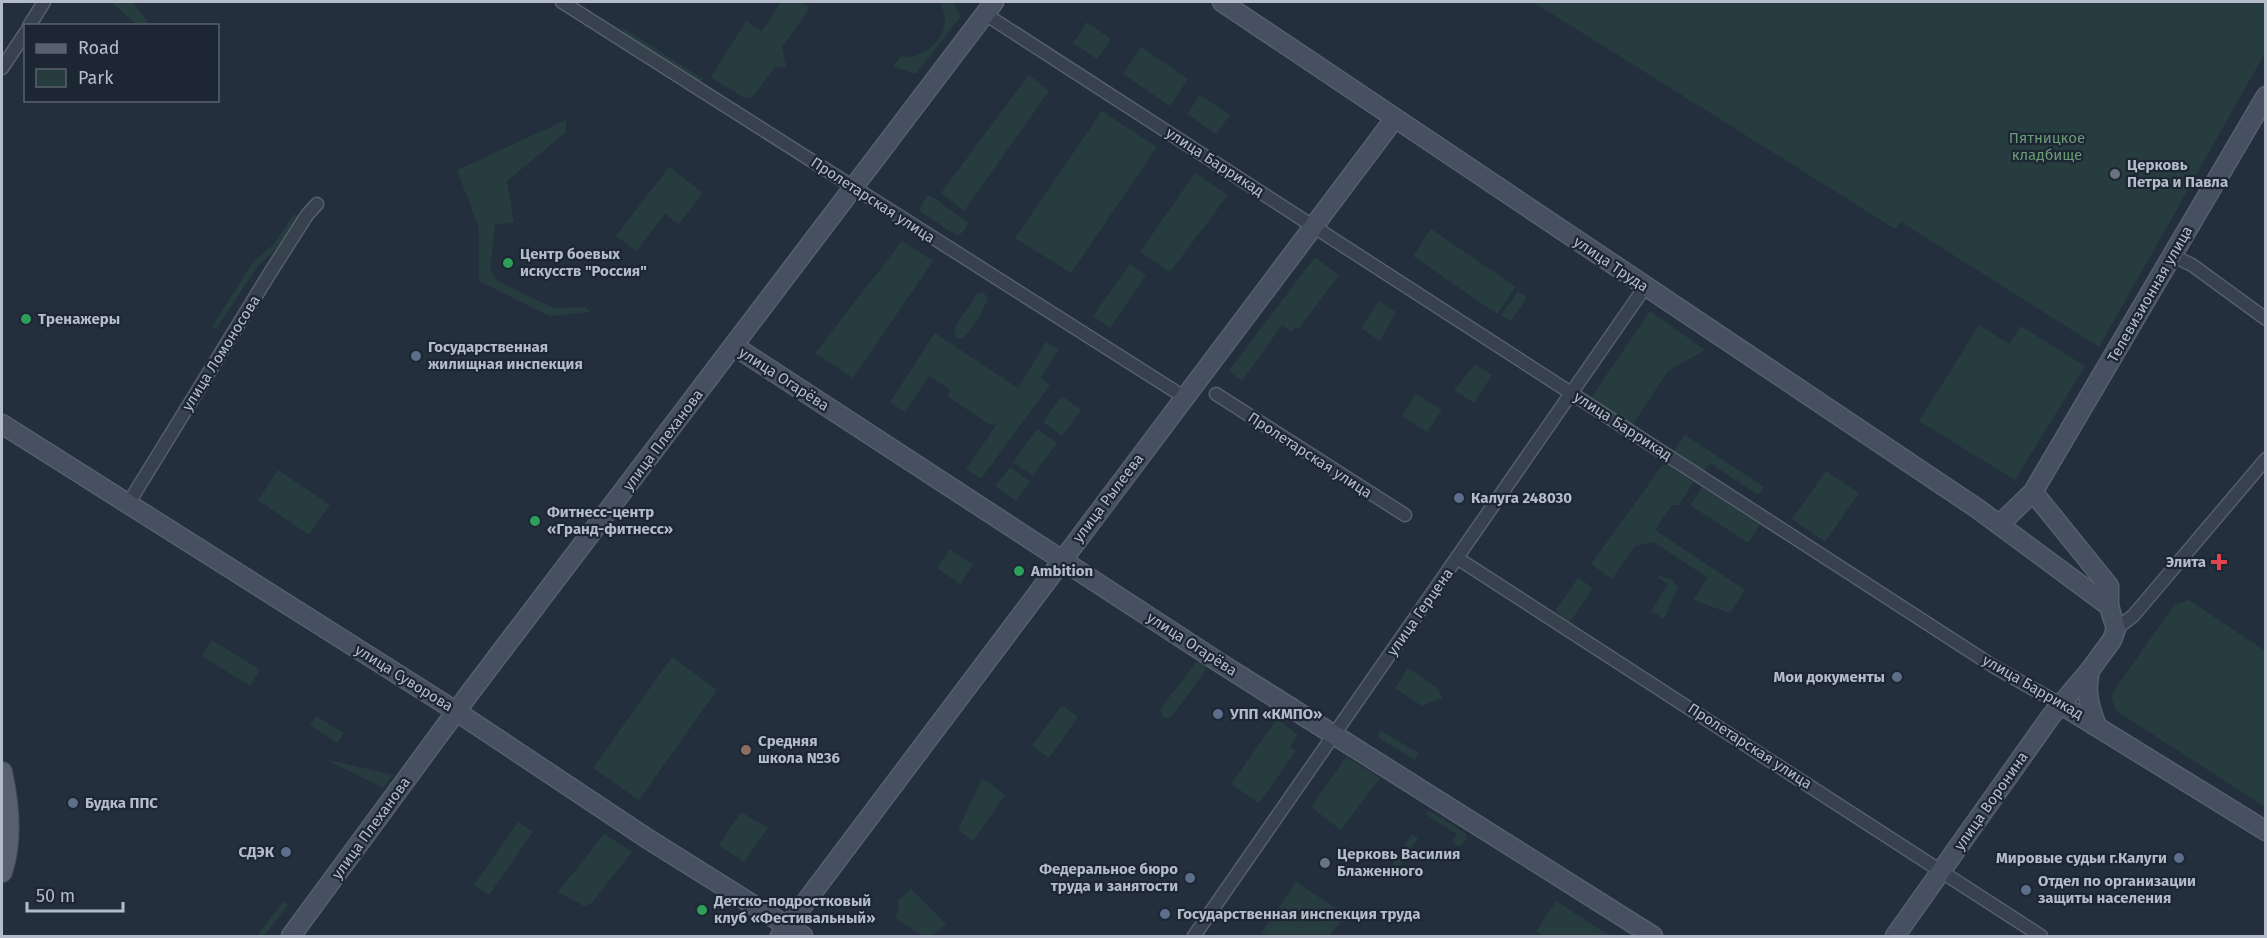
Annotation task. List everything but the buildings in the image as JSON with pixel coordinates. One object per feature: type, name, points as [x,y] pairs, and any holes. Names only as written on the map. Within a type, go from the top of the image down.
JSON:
[{"type":"main road","points":[[2,772],[7,796],[9,831],[2,873]]},
{"type":"street","points":[[30,24],[44,2]]},
{"type":"street","name":"Пролетарская улица","points":[[562,2],[1184,397]]},
{"type":"street","name":"улица Труда","points":[[1226,2],[1645,287],[2000,524],[2113,618]]},
{"type":"street","name":"улица Плеханова","points":[[291,936],[457,711],[989,8]]},
{"type":"street","name":"улица Баррикад","points":[[989,8],[1314,227],[1994,666],[2096,724],[2265,831]]},
{"type":"street","points":[[2,68],[24,35]]},
{"type":"street","name":"Телевизионная улица","points":[[2000,524],[2033,492],[2265,96]]},
{"type":"street","name":"улица Рылеева","points":[[784,931],[1062,558],[1395,118]]},
{"type":"street","name":"улица Ломоносова","points":[[128,504],[270,273],[307,215],[317,204]]},
{"type":"street","points":[[2173,256],[2201,272],[2265,319]]},
{"type":"street","name":"улица Герцена","points":[[1194,936],[1645,287]]},
{"type":"street","name":"улица Огарёва","points":[[734,346],[1334,735],[1653,936]]},
{"type":"street","name":"Пролетарская улица","points":[[1216,394],[1405,515]]},
{"type":"street","name":"улица Суворова","points":[[2,424],[457,711],[784,931],[803,936]]},
{"type":"street","points":[[2113,618],[2133,616],[2265,459]]},
{"type":"street","points":[[2033,492],[2109,586],[2113,618],[2112,640],[2090,670],[2087,685],[2088,701],[2096,724]]},
{"type":"street","name":"Пролетарская улица","points":[[1458,558],[1942,870],[1957,884],[2041,936]]},
{"type":"street","name":"улица Воронина","points":[[1896,936],[2060,704],[2090,670]]},
{"type":"green space","points":[[111,2],[133,2],[149,24],[136,24]]},
{"type":"green space","points":[[781,2],[801,2],[810,8],[782,47],[786,67],[776,66],[753,97],[744,98],[711,77],[746,21],[762,31]]},
{"type":"green space","points":[[942,2],[954,2],[960,17],[916,74],[893,67],[901,56],[909,57],[924,52],[936,42],[944,28],[945,17]]},
{"type":"green space","name":"Пятницкое кладбище","points":[[1533,2],[2265,2],[2265,53],[2099,347],[1901,222],[1895,229]]},
{"type":"green space","points":[[1087,22],[1111,39],[1097,59],[1073,43]]},
{"type":"green space","points":[[620,26],[703,79],[701,82],[625,35]]},
{"type":"green space","points":[[1141,47],[1188,79],[1170,106],[1123,74]]},
{"type":"green space","points":[[1029,75],[1049,91],[964,211],[941,193]]},
{"type":"green space","points":[[1200,95],[1230,115],[1216,134],[1187,114]]},
{"type":"green space","points":[[1102,111],[1157,147],[1071,273],[1015,238]]},
{"type":"green space","points":[[566,120],[566,132],[507,181],[514,222],[495,225],[490,270],[497,281],[554,308],[586,307],[590,312],[549,316],[479,281],[479,228],[457,170]]},
{"type":"green space","points":[[669,167],[703,193],[679,224],[665,214],[636,251],[616,236]]},
{"type":"green space","points":[[1195,173],[1228,195],[1170,272],[1140,252]]},
{"type":"green space","points":[[927,196],[931,196],[969,223],[961,234],[956,235],[921,212],[920,208]]},
{"type":"green space","points":[[294,214],[298,217],[278,247],[258,266],[216,329],[212,327],[253,262],[274,244]]},
{"type":"green space","points":[[1431,229],[1516,287],[1497,314],[1413,256]]},
{"type":"green space","points":[[902,241],[933,261],[853,378],[815,353]]},
{"type":"green space","points":[[1315,257],[1339,275],[1299,329],[1296,327],[1292,332],[1282,325],[1242,381],[1229,371]]},
{"type":"green space","points":[[1130,264],[1146,275],[1110,328],[1093,316]]},
{"type":"green space","points":[[1518,291],[1527,298],[1511,321],[1501,315]]},
{"type":"green space","points":[[978,293],[984,293],[988,298],[983,309],[965,336],[961,339],[956,337],[954,328]]},
{"type":"green space","points":[[1379,301],[1396,312],[1380,341],[1361,328]]},
{"type":"green space","points":[[1650,311],[1705,350],[1668,371],[1631,427],[1590,399]]},
{"type":"green space","points":[[1979,325],[2009,344],[2021,326],[2085,366],[2015,480],[1919,421]]},
{"type":"green space","points":[[935,333],[1018,388],[1046,342],[1059,350],[1040,378],[1050,385],[981,479],[966,469],[997,424],[990,425],[947,396],[951,390],[929,376],[905,412],[890,402]]},
{"type":"green space","points":[[1475,364],[1492,375],[1474,403],[1454,390]]},
{"type":"green space","points":[[1416,394],[1442,410],[1427,432],[1402,416]]},
{"type":"green space","points":[[1062,396],[1081,410],[1062,436],[1043,422]]},
{"type":"green space","points":[[1037,429],[1057,443],[1033,476],[1013,462]]},
{"type":"green space","points":[[1685,435],[1764,487],[1758,495],[1710,463],[1704,471],[1674,451]]},
{"type":"green space","points":[[1664,463],[1694,482],[1679,505],[1672,505],[1655,530],[1745,590],[1730,613],[1693,600],[1708,578],[1653,542],[1635,546],[1612,579],[1591,564]]},
{"type":"green space","points":[[1010,467],[1030,482],[1016,501],[995,486]]},
{"type":"green space","points":[[278,470],[330,505],[309,535],[258,500]]},
{"type":"green space","points":[[1826,471],[1859,493],[1825,542],[1792,519]]},
{"type":"green space","points":[[1702,487],[1760,525],[1748,543],[1690,505]]},
{"type":"green space","points":[[950,549],[973,565],[960,584],[937,568]]},
{"type":"green space","points":[[1657,577],[1672,580],[1678,587],[1664,619],[1651,611],[1668,584]]},
{"type":"green space","points":[[1578,578],[1593,588],[1570,622],[1555,611]]},
{"type":"green space","points":[[2189,600],[2265,651],[2265,807],[2115,710],[2111,695],[2174,605]]},
{"type":"green space","points":[[212,640],[260,670],[250,686],[202,656]]},
{"type":"green space","points":[[672,657],[717,690],[639,800],[593,768]]},
{"type":"green space","points":[[1196,662],[1203,662],[1206,668],[1203,674],[1173,715],[1167,718],[1162,717],[1161,708]]},
{"type":"green space","points":[[1408,668],[1436,687],[1443,698],[1422,706],[1395,688]]},
{"type":"green space","points":[[1062,705],[1078,717],[1049,758],[1032,746]]},
{"type":"green space","points":[[316,716],[344,733],[337,743],[310,725]]},
{"type":"green space","points":[[1277,719],[1298,735],[1290,747],[1296,751],[1259,803],[1231,784]]},
{"type":"green space","points":[[1381,731],[1419,753],[1415,760],[1377,737]]},
{"type":"green space","points":[[1346,757],[1380,778],[1341,830],[1311,807]]},
{"type":"green space","points":[[325,759],[393,775],[383,788]]},
{"type":"green space","points":[[982,778],[1005,795],[973,841],[958,830]]},
{"type":"green space","points":[[1430,811],[1466,834],[1467,839],[1460,847],[1452,842],[1457,834],[1425,814]]},
{"type":"green space","points":[[741,812],[768,828],[744,862],[719,845]]},
{"type":"green space","points":[[518,822],[533,832],[489,895],[474,885]]},
{"type":"green space","points":[[604,834],[632,852],[592,903],[584,906],[558,892]]},
{"type":"green space","points":[[1412,834],[1418,838],[1399,868],[1392,864]]},
{"type":"green space","points":[[1296,882],[1353,920],[1340,922],[1329,936],[1269,936],[1262,932]]},
{"type":"green space","points":[[911,889],[946,924],[932,936],[923,936],[895,918],[899,908],[897,901]]},
{"type":"green space","points":[[1556,901],[1610,936],[1543,936],[1536,932]]},
{"type":"green space","points":[[283,902],[288,905],[264,936],[257,936]]},
{"type":"place","name":"Церковь Петра и Павла","points":[[2115,174]]},
{"type":"place","name":"Центр боевых искусств \"Россия\"","points":[[508,263]]},
{"type":"place","name":"Тренажеры","points":[[26,319]]},
{"type":"place","name":"Государственная жилищная инспекция","points":[[416,356]]},
{"type":"place","name":"Калуга 248030","points":[[1459,498]]},
{"type":"place","name":"Фитнесс-центр «Гранд-фитнесс»","points":[[535,521]]},
{"type":"place","name":"Элита","points":[[2219,562]]},
{"type":"place","name":"Ambition","points":[[1019,571]]},
{"type":"place","name":"Мои документы","points":[[1897,677]]},
{"type":"place","name":"УПП «КМПО»","points":[[1218,714]]},
{"type":"place","name":"Средняя школа №36","points":[[746,750]]},
{"type":"place","name":"Будка ППС","points":[[73,803]]},
{"type":"place","name":"СДЭК","points":[[286,852]]},
{"type":"place","name":"Мировые судьи г.Калуги","points":[[2179,858]]},
{"type":"place","name":"Церковь Василия Блаженного","points":[[1325,863]]},
{"type":"place","name":"Федеральное бюро труда и занятости","points":[[1190,878]]},
{"type":"place","name":"Отдел по организации защиты населения","points":[[2026,890]]},
{"type":"place","name":"Детско-подростковый клуб «Фестивальный»","points":[[702,910]]},
{"type":"place","name":"Государственная инспекция труда","points":[[1165,914]]}]
